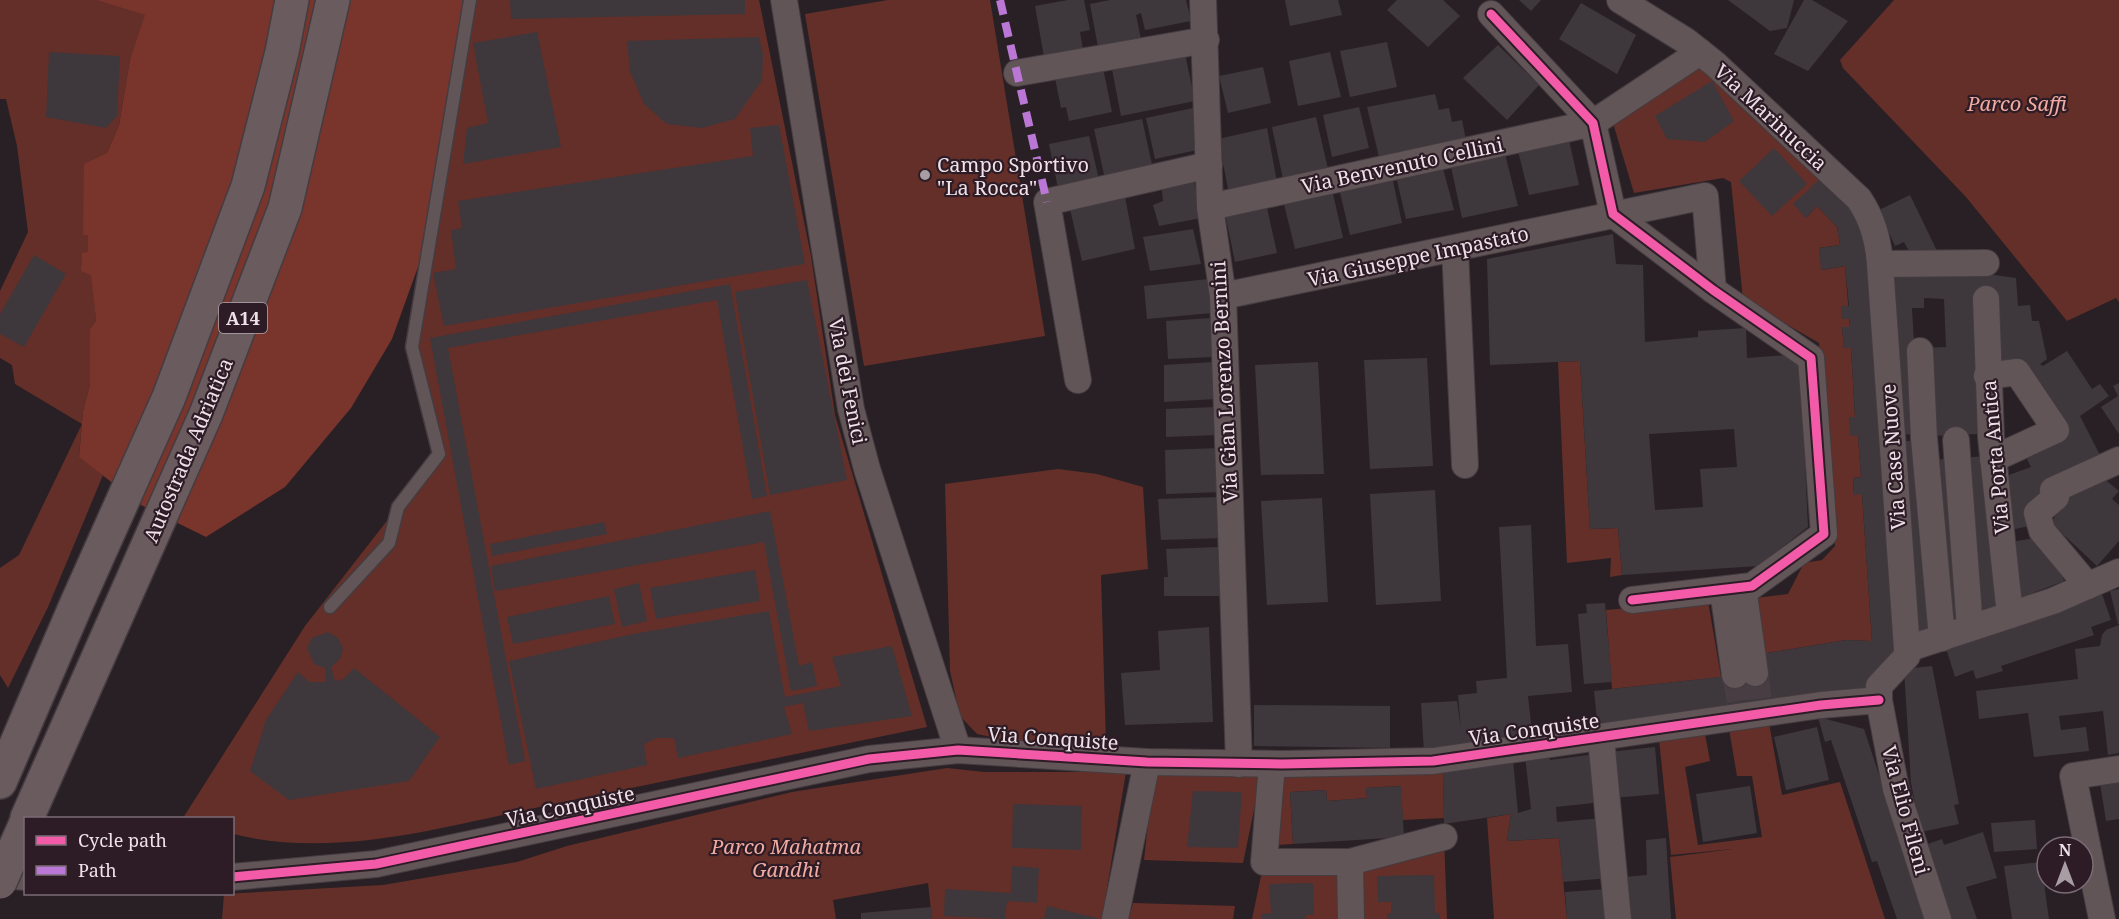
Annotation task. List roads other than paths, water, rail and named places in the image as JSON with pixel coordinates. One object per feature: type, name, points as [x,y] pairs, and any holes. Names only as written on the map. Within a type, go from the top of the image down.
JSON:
[{"type":"highway","name":"Autostrada Adriatica","points":[[0,782],[169,397],[248,186],[282,51],[292,0]]},
{"type":"highway","name":"Autostrada Adriatica","points":[[28,817],[112,621],[206,414],[285,208],[333,0]]},
{"type":"highway","points":[[0,882],[24,828]]},
{"type":"street","name":"Via dei Fenici","points":[[784,0],[851,409],[867,469],[958,750]]},
{"type":"street","name":"Via Gian Lorenzo Bernini","points":[[1203,0],[1210,207],[1223,296],[1239,764]]},
{"type":"street","name":"Via Marinuccia","points":[[1620,0],[1700,51],[1858,200],[1874,227],[1880,264]]},
{"type":"street","points":[[1491,14],[1593,123],[1612,214],[1713,290],[1811,357],[1824,534],[1752,586],[1632,600]]},
{"type":"street","points":[[1017,73],[1206,40]]},
{"type":"street","name":"Via Benvenuto Cellini","points":[[1210,207],[1593,123],[1700,51]]},
{"type":"street","points":[[1078,380],[1047,202],[1209,165]]},
{"type":"street","name":"Via Giuseppe Impastato","points":[[1223,296],[1705,196],[1713,290]]},
{"type":"street","points":[[1455,249],[1465,465]]},
{"type":"street","points":[[1880,264],[1986,263]]},
{"type":"street","name":"Via Case Nuove","points":[[1880,264],[1907,649]]},
{"type":"street","name":"Via Porta Antica","points":[[1986,299],[1992,448],[2010,615]]},
{"type":"street","points":[[1920,351],[1924,438],[1942,638]]},
{"type":"street","points":[[1891,439],[1956,440],[1992,448],[2056,430],[2017,372],[1988,376]]},
{"type":"street","points":[[1956,440],[1970,628]]},
{"type":"street","points":[[2088,586],[2042,531],[2037,513],[2056,496],[2053,490],[2119,460]]},
{"type":"street","points":[[2001,540],[2042,531]]},
{"type":"street","points":[[1879,700],[1879,686],[1906,656],[1907,649],[2010,615],[2119,572]]},
{"type":"street","points":[[1733,588],[1745,674]]},
{"type":"street","name":"Via Conquiste","points":[[234,877],[376,864],[869,759],[958,750],[1147,762],[1272,764],[1432,761],[1821,705],[1879,700]]},
{"type":"street","name":"Via Elio Fileni","points":[[1879,700],[1896,789],[1938,919]]},
{"type":"street","points":[[1602,738],[1618,919]]},
{"type":"street","points":[[1115,919],[1147,762]]},
{"type":"street","points":[[1272,764],[1264,862],[1350,862],[1444,837]]},
{"type":"street","points":[[2107,911],[2073,776],[2119,769]]},
{"type":"street","points":[[1350,862],[1351,919]]},
{"type":"street","points":[[0,876],[24,876]]},
{"type":"lane","points":[[330,608],[389,543],[398,507],[439,454],[412,347],[470,0]]},
{"type":"tunnel","points":[[1755,673],[1761,715]]},
{"type":"tunnel","points":[[1735,675],[1743,718]]},
{"type":"place","name":"Campo Sportivo \"La Rocca\"","points":[[925,175]]},
{"type":"park label","name":"Parco Saffi","points":[[2017,103]]},
{"type":"park label","name":"Parco Mahatma Gandhi","points":[[786,858]]}]
